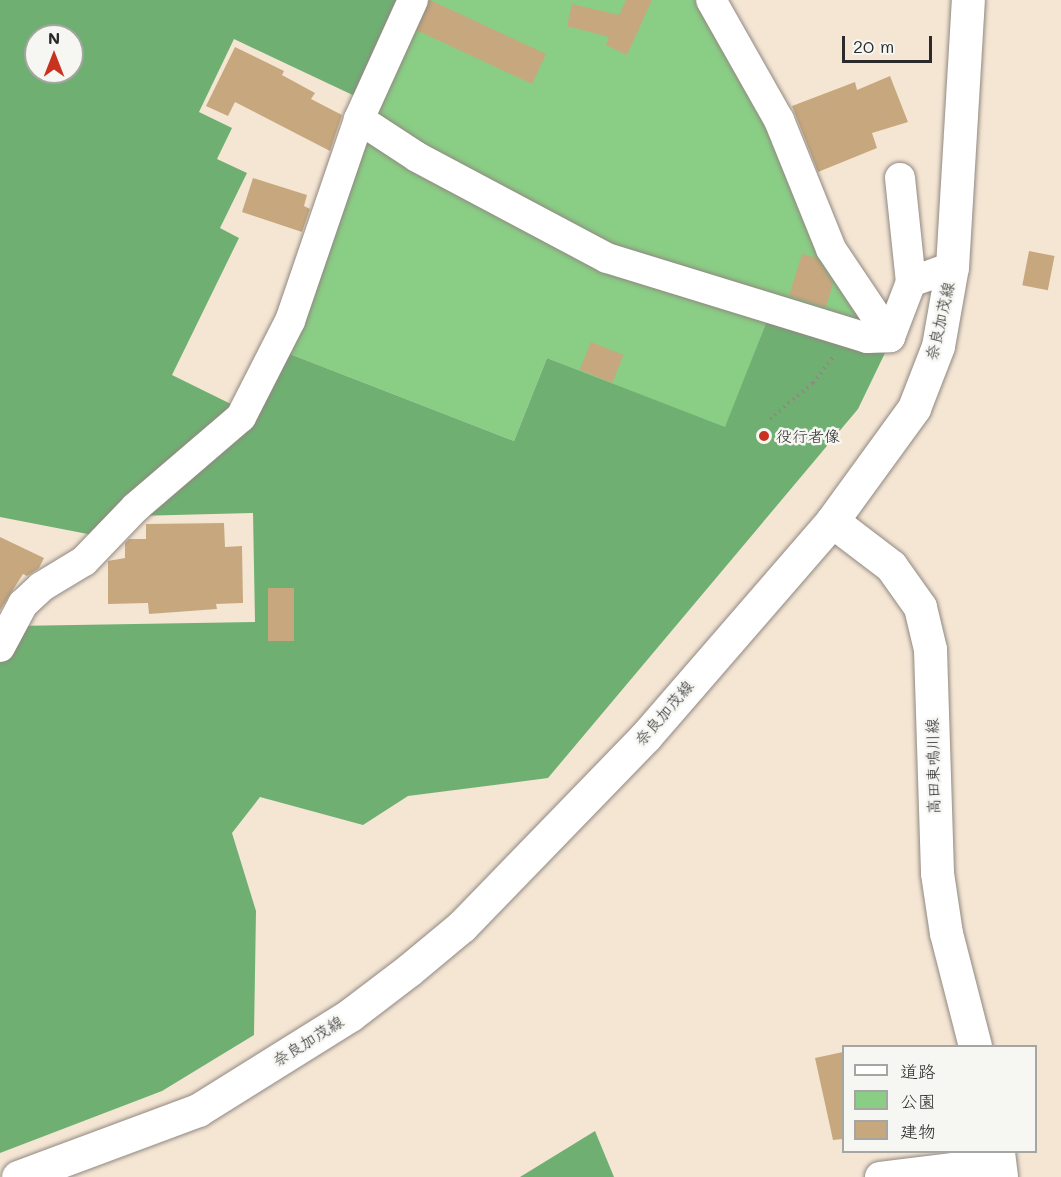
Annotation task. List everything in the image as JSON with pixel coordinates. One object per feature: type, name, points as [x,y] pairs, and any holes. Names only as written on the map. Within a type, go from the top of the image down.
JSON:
[{"type":"main road","name":"奈良加茂線","points":[[18,1177],[198,1110],[350,1015],[409,970],[462,926],[645,736],[832,520],[914,408],[938,346],[952,267],[968,0]]},
{"type":"main road","name":"高田東鳴川線","points":[[832,520],[891,566],[920,606],[930,649],[937,873],[946,933],[974,1045]]},
{"type":"street","points":[[0,648],[22,604],[41,587],[84,561],[136,507],[241,417],[290,321],[359,119],[413,0]]},
{"type":"street","points":[[711,0],[779,120],[831,249],[890,337]]},
{"type":"street","points":[[359,119],[417,157],[606,258],[867,338],[890,337]]},
{"type":"street","points":[[890,337],[911,282],[900,178]]},
{"type":"street","points":[[911,282],[952,267]]},
{"type":"street","points":[[880,1177],[1000,1163]]},
{"type":"path","points":[[770,419],[813,383],[853,334]]},
{"type":"green space","points":[[0,0],[403,0],[359,98],[234,39],[199,112],[232,128],[217,159],[247,173],[220,228],[239,238],[172,375],[237,407],[98,536],[0,517]]},
{"type":"green space","points":[[420,0],[706,0],[861,313],[856,325],[610,249],[369,115]]},
{"type":"green space","points":[[361,126],[768,318],[726,428],[547,358],[514,441],[277,349]]},
{"type":"green space","points":[[768,318],[847,346],[885,353],[858,409],[548,778],[408,796],[363,825],[260,797],[232,833],[256,911],[254,1035],[162,1091],[0,1153],[0,663],[14,626],[255,622],[253,513],[135,516],[216,443],[277,349],[514,441],[547,358],[725,427]]},
{"type":"green space","points":[[595,1131],[614,1177],[520,1177]]},
{"type":"building","points":[[430,0],[546,54],[532,84],[416,30]]},
{"type":"building","points":[[626,0],[652,0],[627,55],[606,45],[609,37],[567,26],[572,4],[619,15]]},
{"type":"building","points":[[235,47],[284,71],[282,75],[315,93],[311,99],[342,115],[330,151],[235,102],[228,116],[206,106]]},
{"type":"building","points":[[890,76],[908,122],[872,133],[877,148],[818,172],[792,106],[855,82],[857,90]]},
{"type":"building","points":[[253,178],[307,195],[304,206],[310,209],[302,232],[242,212]]},
{"type":"building","points":[[1029,251],[1055,256],[1048,290],[1022,285]]},
{"type":"building","points":[[802,254],[817,258],[833,283],[826,307],[789,296]]},
{"type":"building","points":[[591,342],[623,355],[612,383],[580,370]]},
{"type":"building","points":[[224,523],[225,547],[242,546],[243,603],[216,604],[217,609],[149,614],[148,603],[108,604],[108,561],[125,558],[125,543],[129,539],[146,539],[146,524]]},
{"type":"building","points":[[0,537],[44,558],[39,568],[27,576],[23,574],[0,610]]},
{"type":"building","points":[[268,588],[294,588],[294,641],[268,641]]},
{"type":"building","points":[[842,1052],[842,1139],[833,1140],[815,1058]]},
{"type":"place","name":"役行者像","points":[[764,436]]}]
